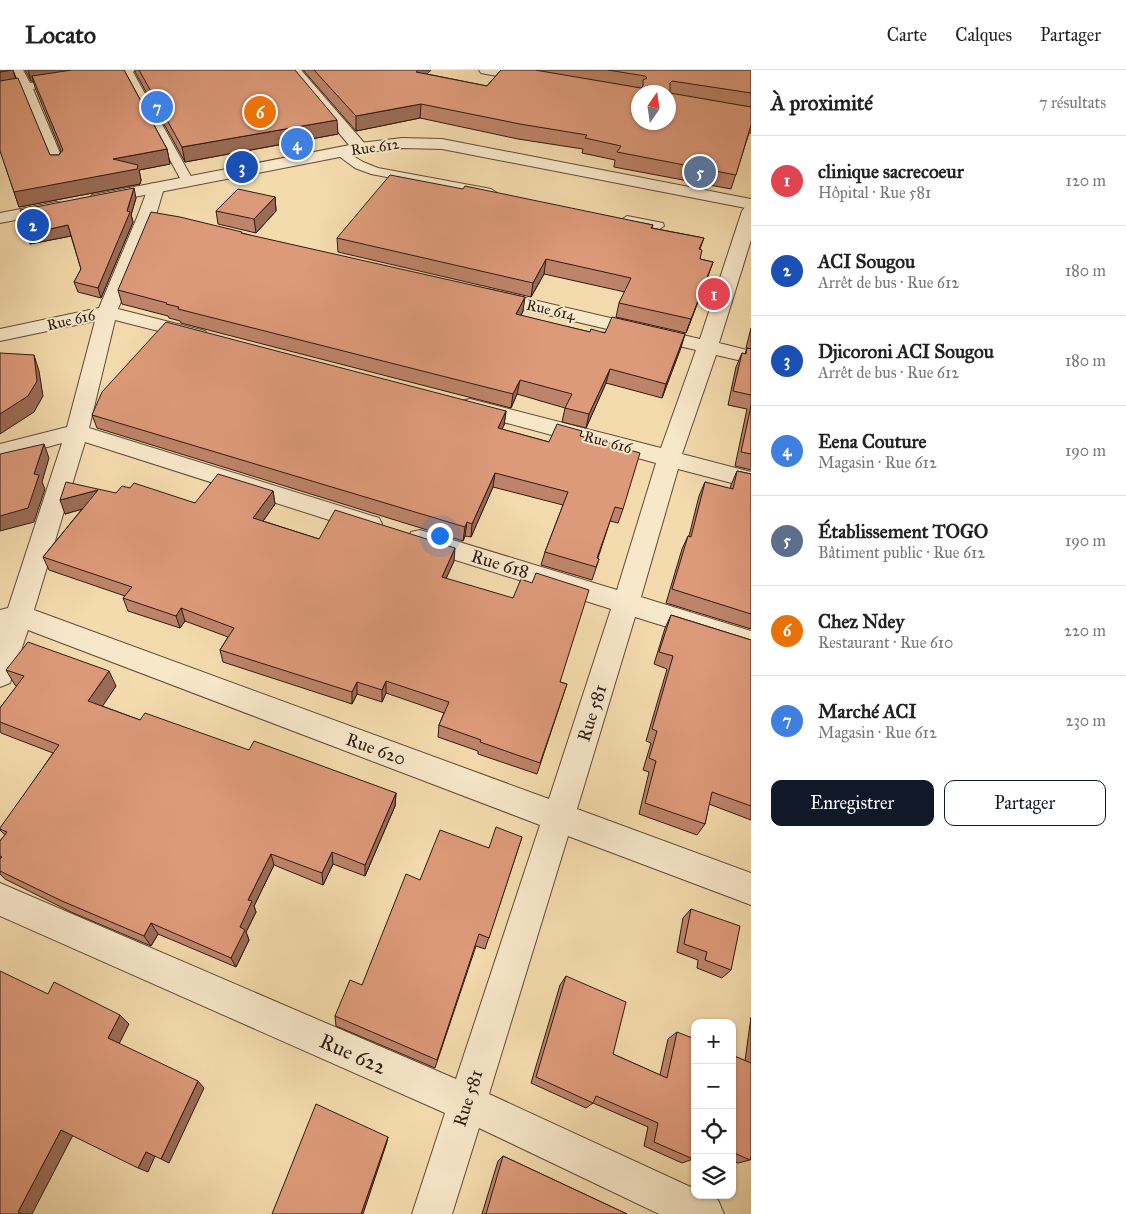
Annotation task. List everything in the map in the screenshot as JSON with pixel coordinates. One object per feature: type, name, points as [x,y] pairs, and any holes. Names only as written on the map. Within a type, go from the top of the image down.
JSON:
[{"type":"street","points":[[486,70],[553,81]]},
{"type":"street","points":[[299,71],[360,148]]},
{"type":"street","name":"Rue 612","points":[[0,218],[360,148],[402,142],[442,144],[751,204]]},
{"type":"street","points":[[0,675],[9,618],[77,432],[107,312],[157,218],[156,188]]},
{"type":"street","name":"Rue 581","points":[[432,1214],[626,604],[669,458],[708,347],[751,211]]},
{"type":"street","name":"Rue 614","points":[[466,290],[751,357]]},
{"type":"street","name":"Rue 616","points":[[0,335],[107,312],[221,341]]},
{"type":"street","name":"Rue 616","points":[[450,401],[751,480]]},
{"type":"street","points":[[0,452],[77,432]]},
{"type":"street","name":"Rue 618","points":[[77,432],[751,642]]},
{"type":"street","name":"Rue 620","points":[[9,618],[751,889]]},
{"type":"street","name":"Rue 622","points":[[0,899],[467,1103],[704,1214]]},
{"type":"lane","points":[[18,70],[28,87],[59,165]]},
{"type":"lane","points":[[91,76],[128,70],[188,182]]},
{"type":"lane","points":[[0,91],[73,80]]},
{"type":"lane","points":[[340,152],[359,165],[375,170],[502,196]]},
{"type":"lane","points":[[619,219],[658,226]]},
{"type":"building","points":[[72,70],[124,70],[167,149],[113,159],[138,165],[137,169],[14,192],[0,151],[0,81],[18,78],[50,155],[59,155],[63,150],[32,76]]},
{"type":"building","points":[[139,70],[295,70],[337,120],[182,147]]},
{"type":"building","points":[[314,70],[418,70],[416,72],[487,86],[501,70],[535,70],[631,86],[631,130],[676,130],[676,94],[751,107],[751,125],[736,175],[617,152],[621,146],[585,138],[587,135],[421,104],[356,116]]},
{"type":"building","points":[[608,70],[751,70],[751,93],[672,81],[670,85],[643,85],[643,80],[647,78],[645,76]]},
{"type":"building","points":[[390,175],[463,189],[465,186],[653,225],[651,228],[704,238],[699,249],[702,250],[700,259],[713,262],[691,319],[619,303],[631,278],[546,259],[533,283],[337,238]]},
{"type":"building","points":[[134,188],[127,211],[130,212],[98,288],[74,282],[81,269],[68,225],[27,234],[20,210]]},
{"type":"building","points":[[238,189],[275,197],[254,219],[216,211]]},
{"type":"building","points":[[151,212],[180,217],[241,233],[525,297],[516,314],[590,332],[591,329],[605,333],[612,317],[685,334],[666,384],[610,369],[589,414],[565,408],[572,394],[520,380],[513,394],[178,309],[179,307],[167,303],[118,290]]},
{"type":"building","points":[[166,322],[506,411],[498,428],[549,442],[557,424],[582,431],[580,436],[627,447],[626,449],[640,453],[623,509],[615,507],[597,558],[599,559],[596,567],[545,552],[568,492],[495,473],[472,524],[467,522],[465,527],[92,415],[102,392]]},
{"type":"building","points":[[747,348],[751,349],[751,395],[733,391],[742,353],[746,354]]},
{"type":"building","points":[[0,353],[34,355],[37,381],[28,396],[0,414]]},
{"type":"building","points":[[751,406],[751,454],[741,452]]},
{"type":"building","points":[[44,444],[34,474],[39,475],[28,508],[0,516],[0,454]]},
{"type":"building","points":[[737,471],[751,474],[751,614],[672,589],[688,536],[691,537],[705,482],[733,489]]},
{"type":"building","points":[[218,474],[273,491],[253,518],[319,539],[335,510],[455,548],[442,577],[513,598],[521,579],[532,583],[536,573],[589,590],[560,682],[567,684],[540,763],[439,725],[449,702],[386,681],[382,690],[357,682],[352,692],[220,650],[234,628],[181,608],[176,616],[123,598],[132,587],[43,557],[98,490],[60,500],[66,482],[116,493],[122,486],[130,488],[134,483],[195,503]]},
{"type":"building","points":[[671,615],[751,640],[751,806],[712,792],[705,824],[645,803],[656,761],[649,758],[657,731],[652,729],[673,656],[659,652]]},
{"type":"building","points":[[28,642],[109,671],[88,701],[140,720],[145,713],[249,750],[254,741],[396,793],[365,865],[332,852],[322,873],[271,854],[248,900],[252,901],[240,927],[245,930],[231,958],[151,923],[144,936],[62,901],[0,871],[0,859],[2,857],[0,856],[0,841],[7,832],[0,828],[59,745],[0,722],[0,708],[24,676],[6,670]]},
{"type":"building","points":[[496,827],[522,837],[489,938],[479,934],[437,1060],[335,1016],[350,980],[362,985],[406,874],[420,880],[440,830],[489,848]]},
{"type":"building","points":[[691,909],[740,926],[731,970],[705,960],[707,952],[684,944]]},
{"type":"building","points":[[0,971],[48,994],[54,982],[120,1015],[108,1038],[198,1081],[161,1159],[146,1152],[138,1168],[61,1130],[18,1212],[22,1214],[0,1214]]},
{"type":"building","points":[[566,976],[626,1002],[613,1054],[667,1078],[677,1032],[691,1037],[691,1158],[654,1142],[658,1123],[596,1096],[593,1103],[536,1077]]},
{"type":"building","points":[[736,1057],[751,1063],[750,1160],[736,1154]]},
{"type":"building","points":[[316,1104],[388,1137],[361,1214],[272,1214]]},
{"type":"building","points":[[503,1156],[627,1214],[486,1214]]},
{"type":"place","name":"Marché ACI","points":[[157,107]]},
{"type":"place","name":"Chez Ndey","points":[[260,112]]},
{"type":"place","name":"Eena Couture","points":[[297,144]]},
{"type":"place","name":"Djicoroni ACI Sougou","points":[[242,167]]},
{"type":"place","name":"Établissement TOGO","points":[[700,172]]},
{"type":"place","name":"ACI Sougou","points":[[33,225]]},
{"type":"place","name":"clinique sacrecoeur","points":[[714,294]]}]
